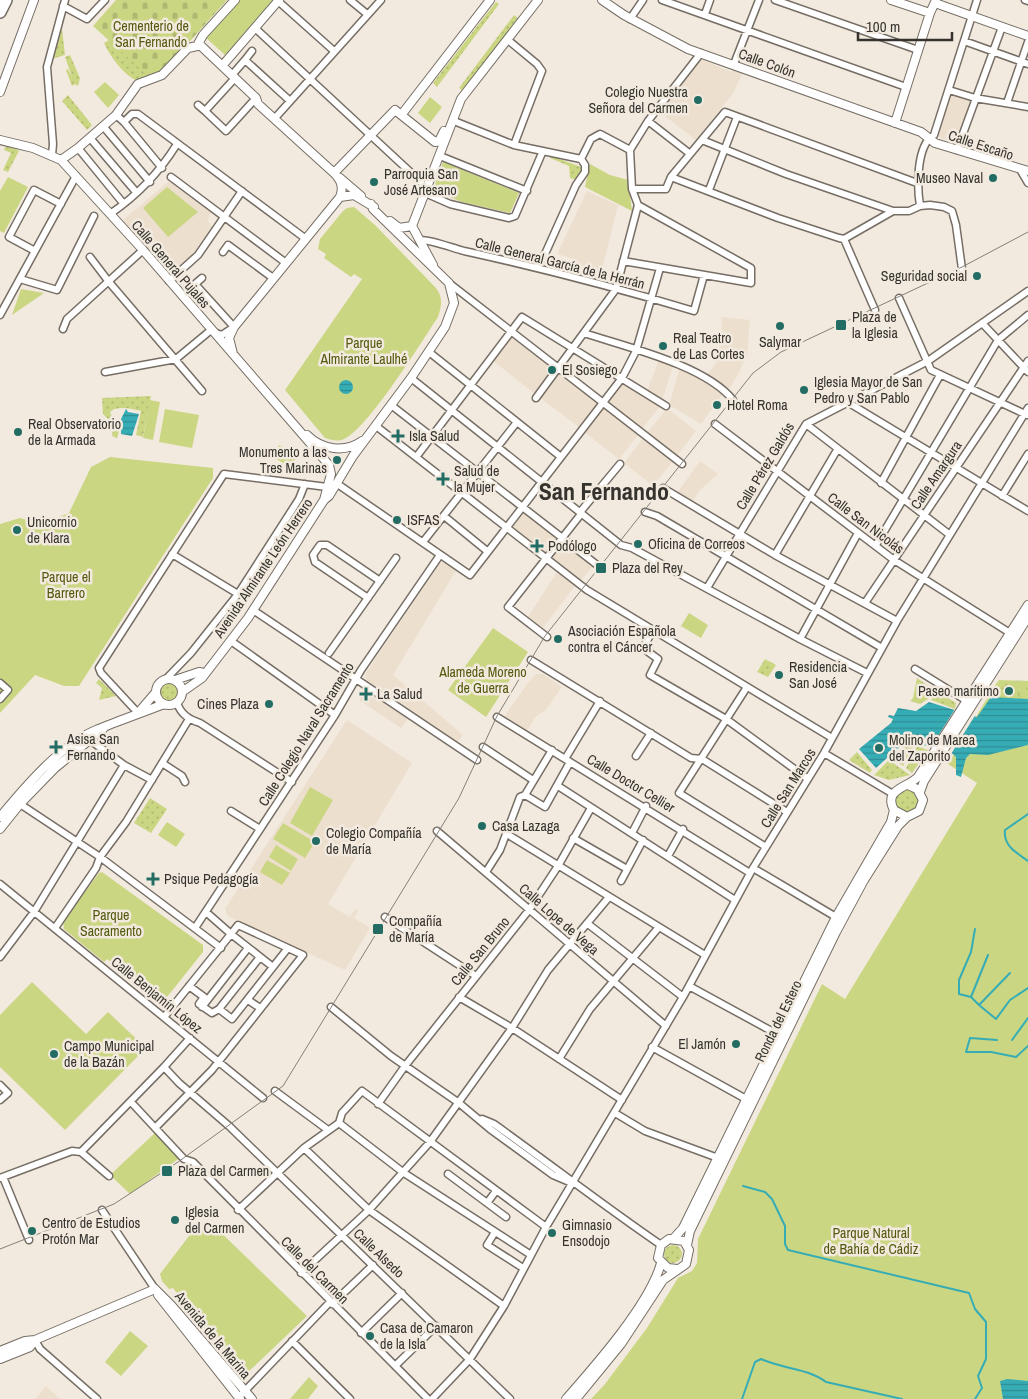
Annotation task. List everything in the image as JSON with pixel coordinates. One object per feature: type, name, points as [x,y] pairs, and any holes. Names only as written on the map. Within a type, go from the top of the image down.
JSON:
[{"type":"highway","points":[[0,12],[6,0]]},
{"type":"street","points":[[0,92],[34,0]]},
{"type":"street","points":[[52,155],[53,144],[47,67],[64,3],[87,19],[105,0]]},
{"type":"street","points":[[61,160],[116,115],[138,84],[162,74],[184,52],[200,44],[203,35],[235,0]]},
{"type":"street","points":[[350,0],[367,14]]},
{"type":"street","points":[[275,118],[289,100],[381,0]]},
{"type":"street","points":[[402,114],[490,0]]},
{"type":"street","points":[[412,226],[462,99],[538,0]]},
{"type":"street","name":"Calle Colón","points":[[602,0],[630,19],[688,49],[921,132],[927,137]]},
{"type":"street","points":[[630,19],[643,0]]},
{"type":"street","points":[[662,0],[906,87]]},
{"type":"street","points":[[705,14],[710,0]]},
{"type":"street","points":[[734,64],[759,0]]},
{"type":"street","points":[[775,0],[918,50]]},
{"type":"street","points":[[891,0],[930,13]]},
{"type":"street","points":[[920,206],[917,183],[925,142],[927,137],[934,135],[977,0]]},
{"type":"street","points":[[222,66],[278,1],[334,50]]},
{"type":"street","points":[[895,123],[930,13],[936,2],[972,17],[1028,36]]},
{"type":"street","points":[[957,150],[1002,27]]},
{"type":"street","points":[[255,28],[421,182]]},
{"type":"street","points":[[508,40],[537,64],[542,71],[514,145]]},
{"type":"street","points":[[964,41],[1025,63]]},
{"type":"street","points":[[1007,103],[1025,63],[1028,42]]},
{"type":"street","points":[[200,44],[256,98],[258,104],[361,195],[364,200]]},
{"type":"street","points":[[205,111],[252,52]]},
{"type":"street","points":[[536,398],[574,349],[616,289],[638,205],[632,189],[630,150],[648,121],[701,53]]},
{"type":"street","points":[[245,60],[289,100]]},
{"type":"street","points":[[949,90],[975,98],[1028,106]]},
{"type":"street","points":[[198,105],[226,131],[256,98]]},
{"type":"street","points":[[337,175],[370,135],[395,110],[432,141],[441,154],[527,191]]},
{"type":"street","points":[[632,189],[666,189],[671,177],[689,153],[725,112],[917,183]]},
{"type":"street","points":[[124,122],[132,114],[138,114],[306,239]]},
{"type":"street","points":[[116,115],[162,168]]},
{"type":"street","points":[[709,190],[737,117]]},
{"type":"street","points":[[454,121],[514,145],[542,153],[581,159],[585,165],[585,172],[576,185],[545,254],[536,267]]},
{"type":"street","points":[[648,121],[689,153]]},
{"type":"street","points":[[104,126],[150,182]]},
{"type":"street","points":[[432,141],[439,141],[444,131]]},
{"type":"street","points":[[581,159],[590,139],[600,134],[630,150]]},
{"type":"street","name":"Calle Escaño","points":[[927,137],[935,143],[1024,171]]},
{"type":"street","points":[[90,138],[136,192]]},
{"type":"street","name":"Calle General Pujales","points":[[2,140],[52,155],[61,160],[143,250],[299,430]]},
{"type":"street","points":[[702,140],[893,211],[909,211],[920,206],[944,207],[952,211],[956,225],[962,269]]},
{"type":"street","points":[[110,214],[150,182],[162,168],[176,144]]},
{"type":"street","points":[[78,148],[123,203]]},
{"type":"street","points":[[425,193],[450,204],[509,218],[515,216],[542,153]]},
{"type":"street","points":[[1024,171],[1028,183]]},
{"type":"street","points":[[233,354],[229,338],[234,327],[340,197],[342,188],[337,175]]},
{"type":"street","points":[[0,315],[76,176]]},
{"type":"street","points":[[171,177],[227,216],[286,263]]},
{"type":"street","points":[[671,177],[778,218],[844,239],[893,211]]},
{"type":"street","points":[[35,251],[9,237],[34,190],[61,204]]},
{"type":"street","points":[[169,281],[198,255],[227,216],[242,191]]},
{"type":"street","points":[[340,197],[354,195],[371,204],[396,226],[403,228],[412,226]]},
{"type":"street","points":[[371,204],[373,209],[449,283],[682,464]]},
{"type":"street","points":[[623,262],[751,283],[751,268],[638,205]]},
{"type":"street","points":[[20,279],[57,290],[94,216]]},
{"type":"street","points":[[412,226],[436,270]]},
{"type":"street","name":"Calle General García de la Herrán","points":[[420,240],[425,239],[440,245],[536,267],[694,311],[704,275]]},
{"type":"street","points":[[844,239],[875,310]]},
{"type":"street","points":[[223,252],[228,245],[274,278]]},
{"type":"street","points":[[429,258],[432,248],[440,245]]},
{"type":"street","points":[[64,329],[67,319],[143,250]]},
{"type":"street","points":[[90,257],[202,391]]},
{"type":"street","points":[[336,483],[470,575],[622,378],[636,351],[660,268]]},
{"type":"street","points":[[202,278],[195,284],[234,327]]},
{"type":"street","name":"Avenida Almirante León Herrero","points":[[182,692],[202,678],[204,673],[231,641],[324,500],[429,352],[445,327],[452,310],[454,298],[449,283]]},
{"type":"street","name":"Calle Pérez Galdós","points":[[707,588],[806,424],[928,361],[1028,291]]},
{"type":"street","points":[[899,298],[931,370],[1027,412]]},
{"type":"street","points":[[876,545],[998,340],[1028,315]]},
{"type":"street","points":[[417,456],[522,317],[666,406]]},
{"type":"street","points":[[982,323],[1027,367]]},
{"type":"street","points":[[105,372],[176,359],[212,330],[222,335],[234,327]]},
{"type":"street","points":[[584,333],[678,364],[708,380],[733,400]]},
{"type":"street","points":[[429,352],[469,386],[561,457]]},
{"type":"street","name":"Calle Amargura","points":[[865,603],[1001,402],[1027,367]]},
{"type":"street","points":[[881,483],[940,374]]},
{"type":"street","points":[[411,378],[620,544],[867,673]]},
{"type":"street","points":[[849,403],[1028,511]]},
{"type":"street","points":[[391,405],[601,568]]},
{"type":"street","name":"Calle San Marcos","points":[[432,1399],[470,1359],[504,1306],[523,1268],[683,997],[752,870],[824,753],[897,621],[980,483],[1027,412]]},
{"type":"street","points":[[423,542],[516,422]]},
{"type":"street","name":"Calle San Nicolás","points":[[715,424],[894,560],[1010,633]]},
{"type":"street","points":[[806,424],[902,501],[950,535]]},
{"type":"street","points":[[376,426],[463,491],[587,590],[832,738]]},
{"type":"street","points":[[299,430],[314,441],[337,448],[350,448],[367,438]]},
{"type":"street","name":"Avenida Almirante León Herrero","points":[[299,430],[330,468],[324,500]]},
{"type":"street","points":[[775,555],[837,450]]},
{"type":"street","points":[[1002,496],[1028,454]]},
{"type":"street","points":[[547,637],[508,607],[620,464]]},
{"type":"street","points":[[138,713],[101,673],[99,668],[224,474],[327,487]]},
{"type":"street","points":[[138,713],[156,692],[159,682],[166,679],[191,653],[238,594],[299,499],[305,484]]},
{"type":"street","points":[[663,488],[738,534],[897,621]]},
{"type":"street","points":[[645,512],[657,516],[882,648]]},
{"type":"street","points":[[444,516],[488,551]]},
{"type":"street","points":[[800,639],[858,533]]},
{"type":"street","points":[[368,598],[314,562],[313,555],[320,545],[327,545],[380,581]]},
{"type":"street","points":[[172,554],[238,594]]},
{"type":"street","name":"Calle Colegio Naval Sacramento","points":[[195,928],[336,716],[356,680],[440,555]]},
{"type":"street","points":[[329,653],[396,558]]},
{"type":"street","points":[[964,711],[966,701],[1028,605]]},
{"type":"street","points":[[253,610],[477,760]]},
{"type":"street","points":[[920,792],[939,751],[1028,616]]},
{"type":"street","points":[[653,630],[642,648],[658,659],[650,675],[726,719],[808,779]]},
{"type":"street","points":[[231,641],[336,716]]},
{"type":"street","points":[[532,660],[691,758],[702,759],[787,812]]},
{"type":"street","points":[[915,669],[966,701]]},
{"type":"street","points":[[166,679],[175,680],[198,672],[204,673]]},
{"type":"street","points":[[175,680],[180,685],[182,692],[177,703],[182,714],[200,723],[292,782]]},
{"type":"street","points":[[0,683],[8,690],[0,699]]},
{"type":"street","points":[[747,687],[679,793],[766,847]]},
{"type":"street","points":[[156,692],[158,700],[164,704]]},
{"type":"street","points":[[525,795],[545,807],[558,786],[568,760],[600,701]]},
{"type":"street","points":[[0,829],[20,804],[55,768],[103,729],[138,713],[164,704],[177,703]]},
{"type":"street","name":"Calle Doctor Cellier","points":[[498,717],[752,870],[836,917]]},
{"type":"street","points":[[55,928],[96,868],[100,857],[126,822],[189,719]]},
{"type":"street","points":[[0,817],[52,762],[74,744],[96,730],[103,729]]},
{"type":"street","points":[[636,756],[651,732]]},
{"type":"street","points":[[90,740],[124,765],[152,780]]},
{"type":"street","points":[[483,747],[533,780]]},
{"type":"street","points":[[486,872],[507,834],[520,797],[525,795],[552,750]]},
{"type":"street","points":[[908,785],[920,792],[923,800],[922,808],[916,814],[907,817],[894,810],[891,802],[893,794],[899,788],[908,785],[918,777],[939,751]]},
{"type":"street","points":[[824,753],[893,794]]},
{"type":"street","points":[[162,764],[182,776],[185,782]]},
{"type":"street","points":[[0,957],[34,912],[124,765]]},
{"type":"street","points":[[558,786],[735,900]]},
{"type":"street","points":[[20,804],[78,841],[221,948]]},
{"type":"street","points":[[632,833],[646,806]]},
{"type":"street","name":"Calle San Bruno","points":[[378,1104],[405,1066],[529,910],[558,866],[591,808]]},
{"type":"street","points":[[231,810],[260,829]]},
{"type":"street","name":"Ronda del Estero","points":[[674,1238],[684,1228],[777,1034],[836,917],[891,822],[894,810]]},
{"type":"street","name":"Ronda del Estero","points":[[687,1245],[690,1231],[836,932],[874,864],[898,826],[907,817]]},
{"type":"street","points":[[668,856],[683,829]]},
{"type":"street","name":"Calle Lope de Vega","points":[[437,831],[666,1026]]},
{"type":"street","points":[[507,834],[705,955]]},
{"type":"street","points":[[573,838],[627,869]]},
{"type":"street","points":[[621,881],[643,840]]},
{"type":"street","name":"Calle Benjamín López","points":[[0,885],[165,1016],[263,1098]]},
{"type":"street","points":[[301,1273],[369,1210],[430,1142],[512,1028],[548,970],[609,897]]},
{"type":"street","points":[[206,912],[273,967]]},
{"type":"street","points":[[385,917],[476,976]]},
{"type":"street","points":[[588,924],[683,997]]},
{"type":"street","points":[[155,1128],[218,1062],[303,955],[238,925],[165,1016]]},
{"type":"street","points":[[559,1059],[590,1010],[660,927]]},
{"type":"street","points":[[202,1007],[248,948]]},
{"type":"street","points":[[219,1009],[232,1019],[288,948]]},
{"type":"street","points":[[190,986],[204,997],[199,1004],[212,1013],[219,1009],[260,956]]},
{"type":"street","points":[[689,986],[777,1034]]},
{"type":"street","points":[[459,997],[512,1028],[622,1100]]},
{"type":"street","points":[[248,1000],[260,1008]]},
{"type":"street","points":[[331,1007],[405,1066],[479,1118],[490,1129],[554,1175],[572,1183],[661,1245]]},
{"type":"street","points":[[82,1152],[190,1038]]},
{"type":"street","points":[[652,1047],[746,1100]]},
{"type":"street","name":"Calle Alsedo","points":[[164,1067],[229,1126],[510,1399]]},
{"type":"street","points":[[0,1085],[8,1093],[0,1100]]},
{"type":"street","points":[[276,1091],[328,1130]]},
{"type":"street","points":[[238,1210],[276,1172],[304,1148],[314,1143],[339,1123],[342,1113],[362,1091],[546,1228]]},
{"type":"street","name":"Calle del Carmen","points":[[131,1102],[184,1159],[193,1162],[238,1210],[428,1399]]},
{"type":"street","points":[[615,1113],[645,1131],[718,1158]]},
{"type":"street","points":[[339,1123],[404,1173],[531,1255]]},
{"type":"street","points":[[304,1148],[369,1210],[504,1306]]},
{"type":"street","points":[[29,1240],[1,1177],[72,1151],[82,1152],[109,1176]]},
{"type":"street","points":[[448,1174],[506,1217]]},
{"type":"street","points":[[487,1203],[496,1191]]},
{"type":"street","name":"Avenida de la Marina","points":[[102,1210],[155,1289],[168,1301],[241,1396],[252,1399]]},
{"type":"street","points":[[495,1232],[487,1245],[523,1268]]},
{"type":"street","points":[[566,1399],[596,1365],[627,1323],[657,1276],[661,1263],[658,1254],[661,1245],[669,1238],[674,1238],[687,1245],[688,1260],[663,1280],[627,1336],[576,1399]]},
{"type":"street","points":[[661,1263],[668,1268],[678,1269]]},
{"type":"street","points":[[241,1396],[331,1303],[373,1265]]},
{"type":"street","points":[[0,1351],[25,1341],[35,1340],[155,1289]]},
{"type":"street","points":[[361,1333],[402,1293]]},
{"type":"street","points":[[395,1366],[436,1326]]},
{"type":"street","points":[[0,1360],[30,1347],[35,1340]]},
{"type":"street","points":[[35,1340],[40,1349],[97,1399]]},
{"type":"street","points":[[292,1342],[350,1399]]},
{"type":"shaded area","name":"Colegio Nuestra Señora del Carmen","points":[[700,59],[732,72],[734,68],[743,72],[734,92],[696,140],[658,111]]},
{"type":"shaded area","points":[[951,93],[972,100],[957,144],[936,136]]},
{"type":"shaded area","points":[[169,181],[211,211],[208,221],[212,227],[194,252],[169,274],[123,220]]},
{"type":"shaded area","points":[[587,191],[618,205],[599,282],[570,274],[574,259],[557,254]]},
{"type":"shaded area","points":[[722,317],[750,320],[747,355],[738,375],[728,390],[707,375],[720,358]]},
{"type":"shaded area","points":[[511,335],[555,369],[535,394],[492,360]]},
{"type":"shaded area","points":[[659,360],[674,364],[662,400],[647,391]]},
{"type":"shaded area","points":[[680,367],[724,393],[701,424],[669,405]]},
{"type":"shaded area","points":[[558,372],[599,403],[580,428],[539,397]]},
{"type":"shaded area","points":[[623,382],[661,405],[642,429],[608,402]]},
{"type":"shaded area","points":[[604,407],[639,434],[619,459],[584,432]]},
{"type":"shaded area","points":[[667,408],[696,431],[677,456],[647,433]]},
{"type":"shaded area","points":[[643,438],[673,461],[653,486],[624,463]]},
{"type":"shaded area","points":[[700,461],[718,474],[700,490],[692,502],[677,493]]},
{"type":"shaded area","points":[[523,511],[558,538],[546,553],[511,526]]},
{"type":"shaded area","points":[[563,543],[593,566],[580,581],[551,558]]},
{"type":"shaded area","points":[[447,562],[457,569],[393,675],[463,735],[456,744],[398,701],[366,683],[365,674],[440,563]]},
{"type":"shaded area","points":[[559,569],[577,583],[543,628],[528,617]]},
{"type":"shaded area","points":[[536,674],[543,674],[562,687],[545,711],[536,716],[527,731],[504,717]]},
{"type":"shaded area","points":[[367,689],[408,718],[401,728],[359,700]]},
{"type":"shaded area","name":"Colegio Compañía de María","points":[[347,720],[412,763],[328,904],[350,917],[355,909],[358,911],[354,918],[370,928],[345,970],[228,916],[225,909]]},
{"type":"shaded area","points":[[46,1386],[60,1399],[35,1399]]},
{"type":"green space","name":"Cementerio de San Fernando","points":[[116,0],[227,0],[164,70],[147,75],[93,26]]},
{"type":"green space","points":[[240,0],[273,0],[225,55],[205,37]]},
{"type":"green space","points":[[496,2],[499,4],[437,87],[433,83]]},
{"type":"green space","points":[[514,15],[519,19],[462,90],[459,88]]},
{"type":"green space","points":[[61,20],[65,55],[52,59]]},
{"type":"green space","points":[[109,40],[164,70],[138,81],[128,75],[110,54],[104,43]]},
{"type":"green space","points":[[70,55],[80,78],[78,86],[75,84],[72,86],[66,70],[68,69],[72,77],[65,57]]},
{"type":"green space","points":[[105,82],[119,95],[108,108],[94,92]]},
{"type":"green space","points":[[68,95],[92,125],[87,130],[62,101]]},
{"type":"green space","points":[[430,97],[442,107],[430,123],[418,113]]},
{"type":"green space","points":[[7,143],[19,151],[8,172],[3,170],[11,153],[4,150]]},
{"type":"green space","points":[[551,156],[584,168],[577,180],[570,178],[569,166],[550,158]]},
{"type":"green space","points":[[443,162],[519,193],[510,213],[462,202],[433,190]]},
{"type":"green space","points":[[590,164],[610,175],[628,180],[632,211],[585,187]]},
{"type":"green space","points":[[8,177],[28,187],[4,233],[0,231],[0,191]]},
{"type":"green space","points":[[167,187],[198,212],[168,237],[143,208]]},
{"type":"green space","name":"Parque Almirante Laulhé","points":[[354,207],[375,225],[436,288],[441,298],[441,305],[438,317],[408,364],[367,419],[344,439],[335,440],[325,438],[285,390],[362,279],[354,274],[351,277],[324,258],[326,254],[318,249],[320,239],[343,211]]},
{"type":"green space","points":[[21,289],[44,293],[12,315]]},
{"type":"green space","points":[[151,396],[143,437],[136,435],[141,411],[125,408],[110,412],[119,429],[117,438],[112,436],[114,425],[103,414],[102,398]]},
{"type":"green space","points":[[150,400],[160,402],[153,440],[143,438]]},
{"type":"green space","points":[[165,409],[199,415],[192,448],[159,442]]},
{"type":"green space","points":[[279,445],[297,455],[291,467],[272,457]]},
{"type":"green space","name":"Parque el Barrero","points":[[110,457],[213,468],[213,478],[79,686],[64,686],[35,675],[0,713],[0,524],[20,518],[41,524],[69,513],[91,467]]},
{"type":"green space","points":[[689,613],[708,625],[701,638],[681,626]]},
{"type":"green space","name":"Alameda Moreno de Guerra","points":[[493,628],[528,652],[486,717],[448,690]]},
{"type":"green space","points":[[765,659],[776,665],[768,677],[757,672]]},
{"type":"green space","points":[[917,678],[934,690],[928,699],[920,704],[910,701],[913,698]]},
{"type":"green space","points":[[99,679],[116,696],[99,700],[102,688],[96,683]]},
{"type":"green space","name":"Paseo marítimo","points":[[999,680],[1028,681],[1028,699],[991,697],[989,693]]},
{"type":"green space","points":[[169,682],[176,685],[179,692],[176,699],[169,702],[162,699],[159,692],[162,685]]},
{"type":"green space","points":[[937,691],[956,703],[955,709],[931,700]]},
{"type":"green space","name":"Parque Natural de Bahía de Cádiz","points":[[989,695],[1028,697],[1028,1399],[591,1399],[605,1384],[647,1328],[678,1278],[692,1271],[697,1263],[698,1239],[822,984],[845,999],[977,783],[948,764]]},
{"type":"green space","points":[[908,744],[913,747],[903,766],[891,757]]},
{"type":"green space","points":[[917,746],[928,750],[912,773],[906,768]]},
{"type":"green space","points":[[857,752],[872,770],[870,773],[849,760]]},
{"type":"green space","points":[[889,760],[910,775],[889,780],[874,775]]},
{"type":"green space","points":[[310,787],[333,800],[312,836],[290,823]]},
{"type":"green space","points":[[907,790],[915,793],[918,801],[915,809],[907,812],[899,809],[896,801],[899,793]]},
{"type":"green space","points":[[150,798],[167,809],[151,833],[134,823]]},
{"type":"green space","points":[[167,822],[185,834],[176,847],[158,835]]},
{"type":"green space","points":[[283,823],[315,842],[305,858],[273,839]]},
{"type":"green space","points":[[276,845],[298,859],[291,871],[269,857]]},
{"type":"green space","points":[[267,860],[290,873],[282,885],[260,872]]},
{"type":"green space","name":"Parque Sacramento","points":[[102,872],[203,945],[203,952],[163,1002],[107,959],[104,962],[64,929],[63,921],[99,873]]},
{"type":"green space","points":[[32,982],[86,1034],[108,1012],[146,1048],[65,1130],[0,1067],[0,1015]]},
{"type":"green space","points":[[156,1132],[181,1157],[130,1194],[110,1175]]},
{"type":"green space","points":[[210,1222],[307,1316],[246,1374],[240,1374],[173,1288],[169,1289],[162,1281],[160,1274],[199,1223],[207,1225]]},
{"type":"green space","points":[[669,1245],[677,1245],[682,1250],[680,1261],[669,1263],[664,1258],[664,1250]]},
{"type":"green space","points":[[130,1331],[148,1346],[121,1376],[105,1362]]},
{"type":"green space","points":[[309,1377],[318,1386],[308,1399],[290,1399]]},
{"type":"water","points":[[343,380],[349,380],[353,387],[349,394],[343,394],[339,390],[339,384]]},
{"type":"water","points":[[126,409],[128,412],[139,414],[132,436],[121,434],[121,419]]},
{"type":"water","points":[[991,697],[1028,699],[1028,745],[988,755],[970,754],[966,758],[961,777],[956,775],[956,757],[953,754],[907,740],[876,768],[859,749],[891,723],[893,719],[888,717],[889,715],[894,716],[898,708],[916,711],[929,702],[977,717]]},
{"type":"water","points":[[1007,1379],[1028,1381],[1028,1399],[1003,1399],[1000,1381]]},
{"type":"pier","points":[[955,709],[976,714],[951,754],[930,749]]},
{"type":"waterway","points":[[1028,814],[1005,830],[1008,845],[1028,861]]},
{"type":"waterway","points":[[971,997],[959,994],[959,980],[971,952],[975,929]]},
{"type":"waterway","points":[[979,1005],[971,997],[988,955]]},
{"type":"waterway","points":[[1010,973],[979,1005],[996,1019],[1010,1000],[1028,988]]},
{"type":"waterway","points":[[1012,1040],[1028,1018]]},
{"type":"waterway","points":[[997,1040],[970,1038],[966,1052],[991,1052],[1016,1057],[1028,1046]]},
{"type":"waterway","points":[[743,1186],[765,1192],[772,1199],[785,1226],[785,1244],[788,1250],[969,1293],[975,1309],[986,1322],[986,1359],[978,1376],[982,1388],[975,1399]]},
{"type":"waterway","points":[[742,1399],[755,1362],[761,1359],[803,1371],[826,1382],[902,1399]]},
{"type":"tram line","points":[[0,1249],[114,1204],[178,1162],[283,1086],[459,798],[497,716],[545,636],[753,373],[781,352],[962,267],[1028,232]]},
{"type":"place","name":"Colegio Nuestra Señora del Carmen","points":[[698,100]]},
{"type":"place","name":"Museo Naval","points":[[993,178]]},
{"type":"place","name":"Parroquia San José Artesano","points":[[374,182]]},
{"type":"place","name":"Seguridad social","points":[[977,276]]},
{"type":"place","name":"Plaza de la Iglesia","points":[[841,325]]},
{"type":"place","name":"Salymar","points":[[780,326]]},
{"type":"place","name":"Real Teatro de Las Cortes","points":[[663,346]]},
{"type":"place","name":"El Sosiego","points":[[552,370]]},
{"type":"place","name":"Iglesia Mayor de San Pedro y San Pablo","points":[[804,390]]},
{"type":"place","name":"Hotel Roma","points":[[717,405]]},
{"type":"place","name":"Real Observatorio de la Armada","points":[[18,432]]},
{"type":"place","name":"Isla Salud","points":[[398,436]]},
{"type":"place","name":"Monumento a las Tres Marinas","points":[[337,460]]},
{"type":"place","name":"Salud de la Mujer","points":[[443,479]]},
{"type":"place","name":"ISFAS","points":[[397,520]]},
{"type":"place","name":"Unicornio de Klara","points":[[17,530]]},
{"type":"place","name":"Oficina de Correos","points":[[638,544]]},
{"type":"place","name":"Podólogo","points":[[537,546]]},
{"type":"place","name":"Plaza del Rey","points":[[601,568]]},
{"type":"place","name":"Asociación Española contra el Cáncer","points":[[558,639]]},
{"type":"place","name":"Residencia San José","points":[[779,675]]},
{"type":"place","name":"Paseo marítimo","points":[[1009,691]]},
{"type":"place","name":"La Salud","points":[[366,694]]},
{"type":"place","name":"Cines Plaza","points":[[269,704]]},
{"type":"place","name":"Asisa San Fernando","points":[[56,747]]},
{"type":"place","name":"Molino de Marea del Zaporito","points":[[879,748]]},
{"type":"place","name":"Casa Lazaga","points":[[482,826]]},
{"type":"place","name":"Colegio Compañía de María","points":[[316,841]]},
{"type":"place","name":"Psique Pedagogía","points":[[153,879]]},
{"type":"place","name":"Compañía de María","points":[[378,929]]},
{"type":"place","name":"El Jamón","points":[[736,1044]]},
{"type":"place","name":"Campo Municipal de la Bazán","points":[[54,1054]]},
{"type":"place","name":"Plaza del Carmen","points":[[167,1171]]},
{"type":"place","name":"Iglesia del Carmen","points":[[175,1220]]},
{"type":"place","name":"Centro de Estudios Protón Mar","points":[[32,1231]]},
{"type":"place","name":"Gimnasio Ensodojo","points":[[552,1233]]},
{"type":"place","name":"Casa de Camaron de la Isla","points":[[370,1336]]},
{"type":"district","name":"San Fernando","points":[[604,491]]}]
